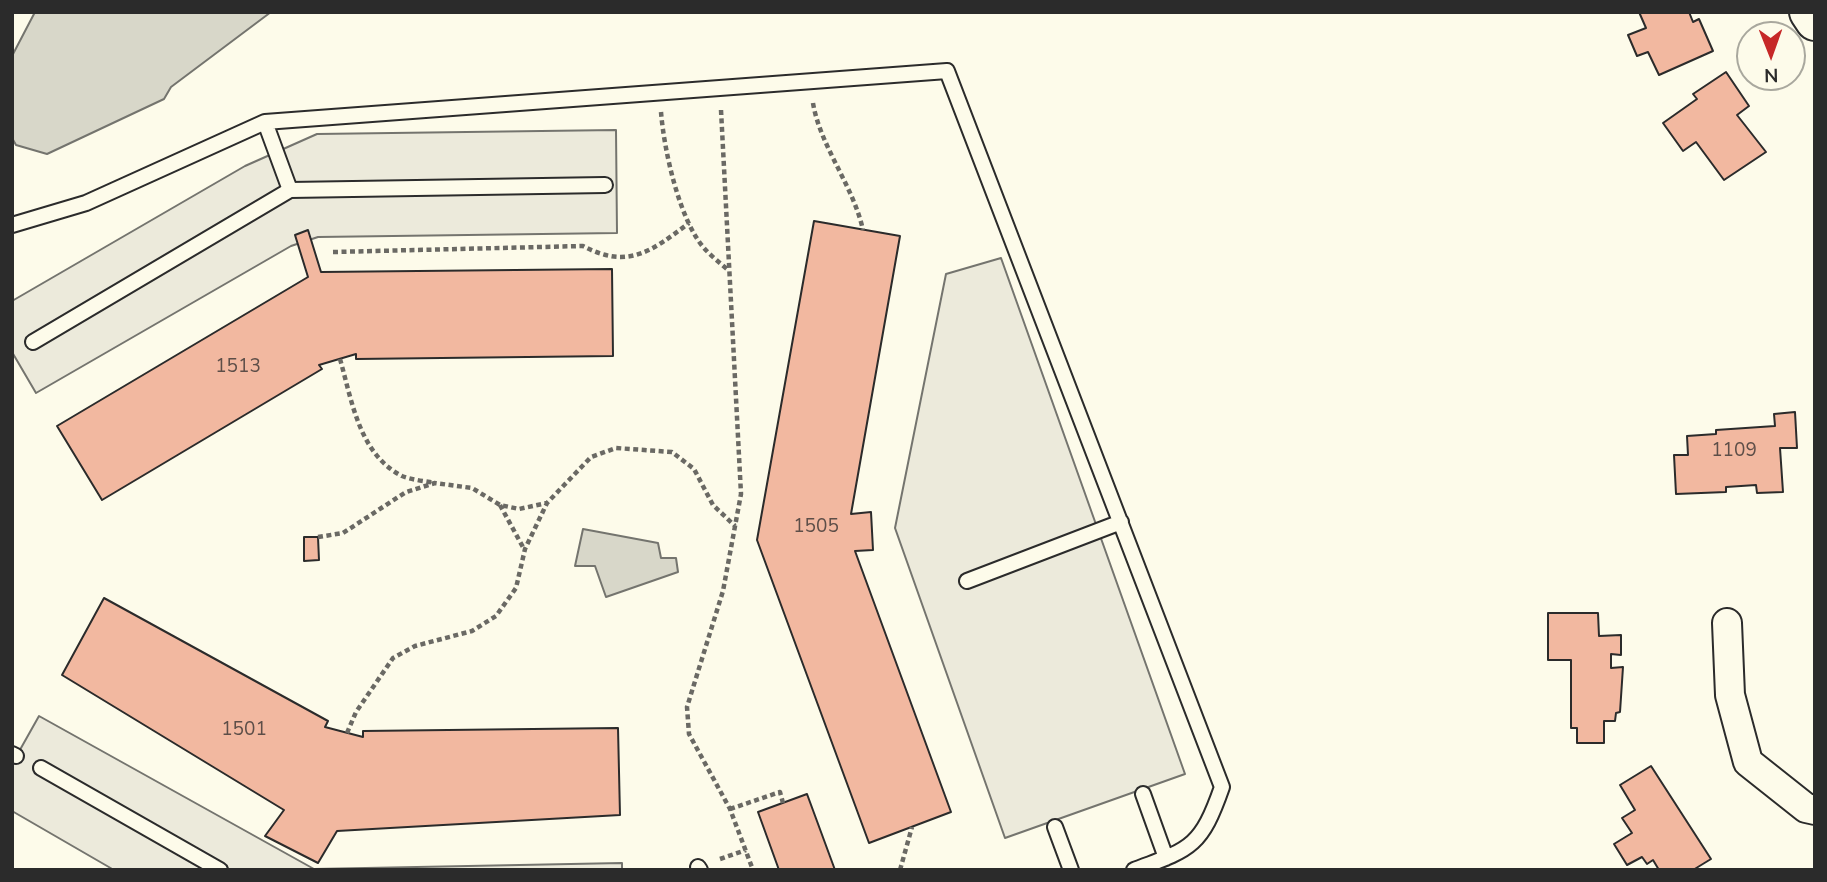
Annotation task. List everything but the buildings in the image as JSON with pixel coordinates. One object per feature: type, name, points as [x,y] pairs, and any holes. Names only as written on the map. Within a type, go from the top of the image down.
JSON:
[{"type":"street","points":[[1809,12],[1815,21]]},
{"type":"street","points":[[1727,623],[1730,695],[1748,762],[1806,808],[1815,810]]},
{"type":"lane","points":[[12,225],[86,204],[265,122],[947,71],[1222,788],[1208,827],[1181,853],[1134,870]]},
{"type":"lane","points":[[265,122],[290,190]]},
{"type":"lane","points":[[33,342],[290,190],[605,185]]},
{"type":"lane","points":[[967,581],[1121,522]]},
{"type":"lane","points":[[41,768],[220,870]]},
{"type":"lane","points":[[1143,794],[1166,858]]},
{"type":"lane","points":[[1055,827],[1072,870]]},
{"type":"path","points":[[809,81],[816,123],[859,211],[863,230]]},
{"type":"path","points":[[721,88],[741,494],[723,591],[687,707],[690,734],[730,809],[753,870]]},
{"type":"path","points":[[660,93],[668,158],[689,223],[703,247],[729,271]]},
{"type":"path","points":[[333,251],[583,246],[603,257],[634,257],[664,242],[689,223]]},
{"type":"path","points":[[340,359],[363,438],[382,461],[404,477],[472,488],[500,505],[519,509],[547,503]]},
{"type":"path","points":[[347,733],[356,712],[393,658],[415,646],[472,631],[496,616],[516,588],[525,549],[547,503],[591,457],[616,448],[672,452],[694,469],[713,505],[735,527]]},
{"type":"path","points":[[318,537],[343,533],[406,492],[435,483]]},
{"type":"path","points":[[500,505],[525,549]]},
{"type":"path","points":[[730,809],[780,792],[783,803]]},
{"type":"path","points":[[900,870],[912,827]]},
{"type":"shaded area","points":[[35,12],[271,12],[171,87],[164,99],[47,154],[16,145],[12,138],[12,56]]},
{"type":"shaded area","points":[[616,130],[617,233],[318,237],[291,246],[36,393],[12,352],[12,301],[245,166],[317,134]]},
{"type":"shaded area","points":[[1001,258],[1185,774],[1005,838],[895,528],[946,274]]},
{"type":"shaded area","points":[[583,529],[658,543],[661,558],[676,558],[678,572],[606,597],[595,566],[575,566]]},
{"type":"shaded area","points":[[39,716],[314,869],[622,863],[622,870],[114,870],[12,811],[12,764]]}]
